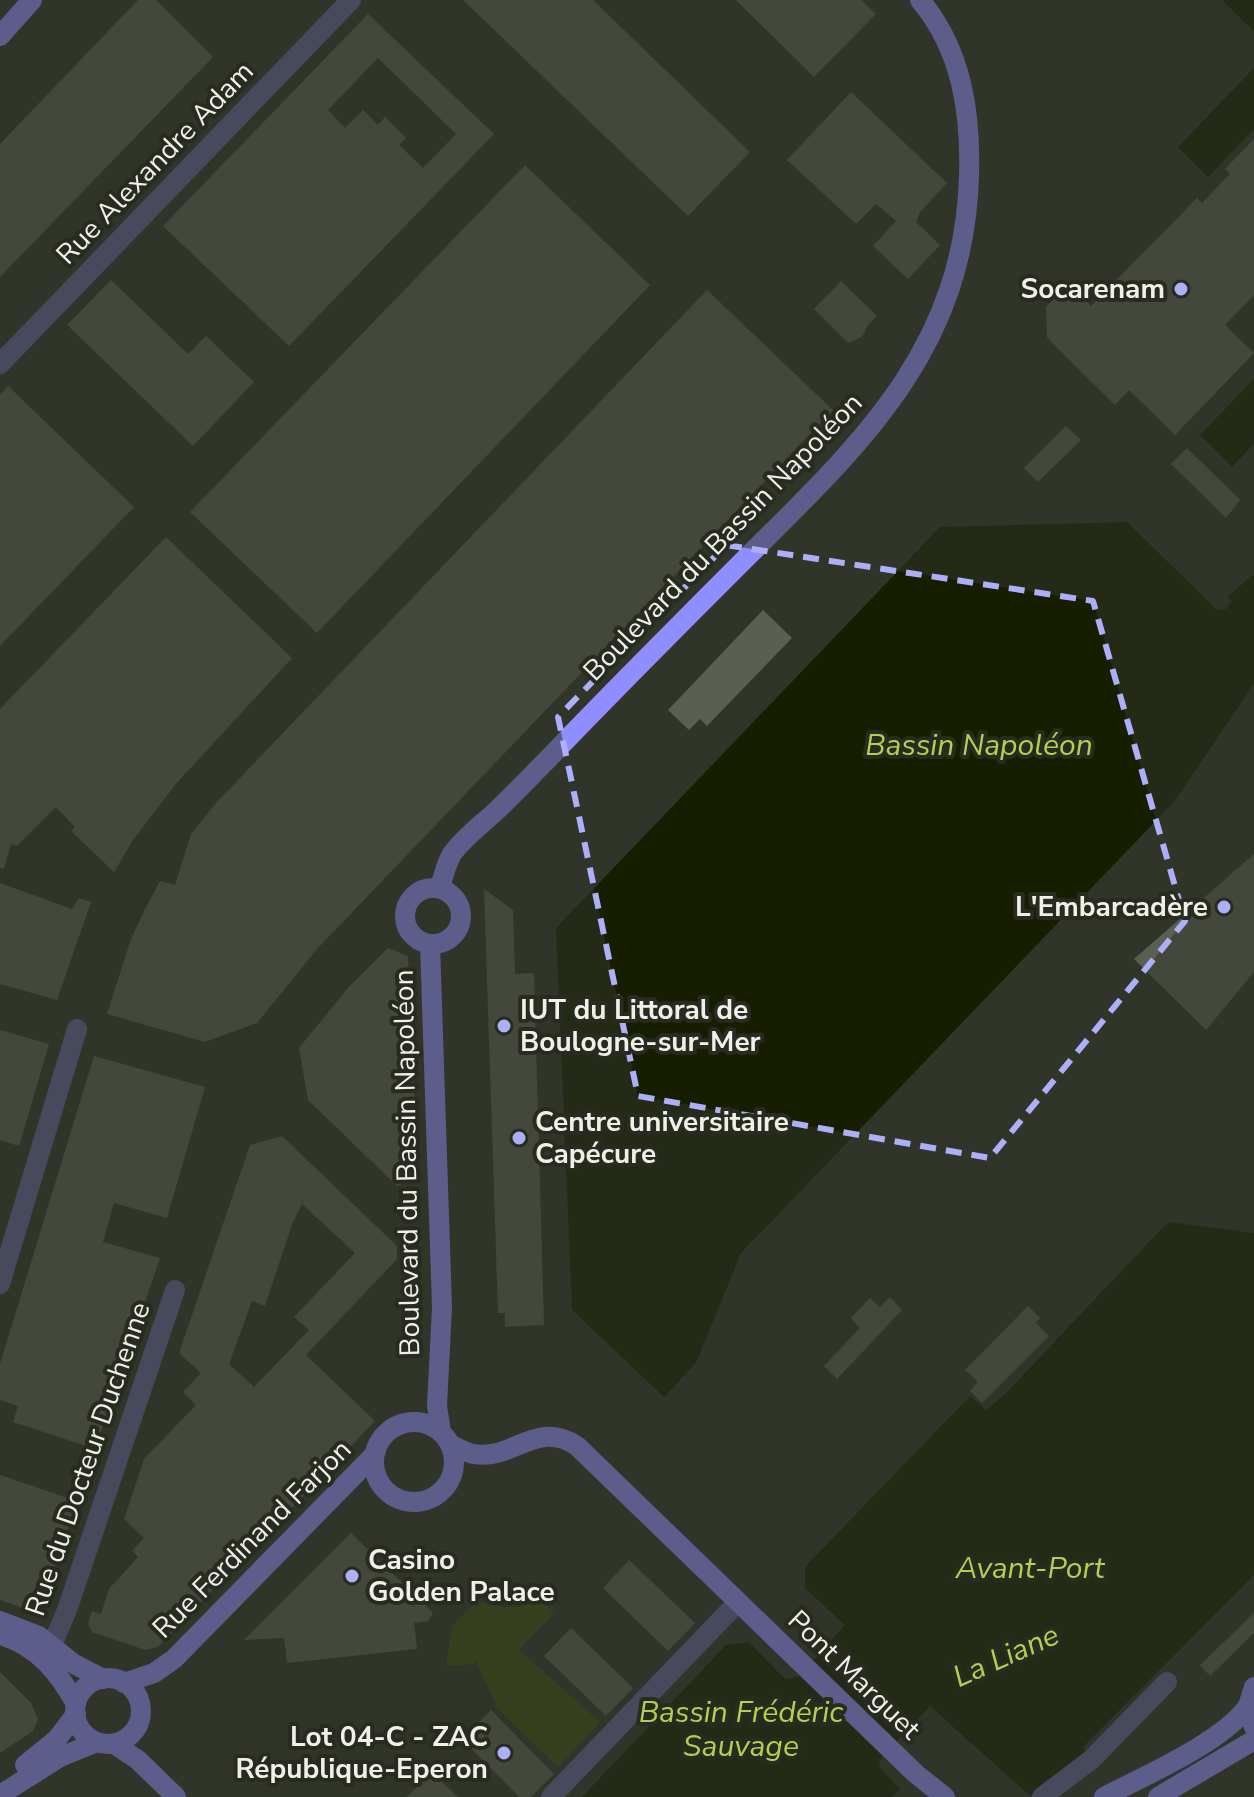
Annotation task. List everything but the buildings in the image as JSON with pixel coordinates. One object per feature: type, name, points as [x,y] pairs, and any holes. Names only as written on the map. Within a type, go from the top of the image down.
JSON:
[{"type":"main road","points":[[0,36],[32,0]]},
{"type":"main road","name":"Boulevard du Bassin Napoléon","points":[[440,888],[448,862],[456,849],[516,792],[842,460],[888,407],[925,349],[950,291],[963,243],[968,197],[969,136],[965,95],[957,64],[946,37],[920,0]]},
{"type":"main road","points":[[440,888],[458,902],[461,921],[452,938],[430,944],[412,934],[406,922],[406,910],[418,892],[440,888]]},
{"type":"main road","name":"Boulevard du Bassin Napoléon","points":[[430,944],[442,1307],[437,1411],[446,1438]]},
{"type":"main road","name":"Boulevard du Bassin Napoléon","points":[[398,1425],[422,1403],[439,1380]]},
{"type":"main road","points":[[446,1438],[455,1460],[450,1480],[439,1493],[421,1501],[400,1499],[386,1490],[375,1471],[375,1454],[383,1437],[398,1425],[421,1422],[470,1453],[483,1455],[539,1437],[569,1441],[738,1602]]},
{"type":"main road","name":"Rue Ferdinand Farjon","points":[[124,1683],[154,1673],[174,1659],[375,1454]]},
{"type":"main road","name":"Pont Marguet","points":[[738,1602],[908,1766],[945,1797]]},
{"type":"main road","points":[[0,1621],[39,1636],[74,1664],[103,1679],[124,1683],[138,1697],[141,1717],[132,1734],[67,1753],[0,1795]]},
{"type":"main road","points":[[0,1635],[37,1652],[60,1678],[84,1733],[138,1760],[176,1797]]},
{"type":"main road","points":[[0,1781],[50,1745],[76,1709],[86,1687],[103,1679]]},
{"type":"main road","points":[[1251,1697],[1254,1727]]},
{"type":"main road","points":[[1104,1797],[1198,1746],[1234,1722],[1251,1697]]},
{"type":"main road","points":[[1158,1797],[1254,1740]]},
{"type":"street","name":"Rue Alexandre Adam","points":[[0,364],[351,0]]},
{"type":"street","points":[[0,1284],[77,1029]]},
{"type":"street","name":"Rue du Docteur Duchenne","points":[[52,1645],[67,1610],[175,1290]]},
{"type":"street","points":[[551,1797],[738,1602]]},
{"type":"street","points":[[1042,1797],[1092,1759],[1167,1682]]},
{"type":"highlighted area","points":[[726,545],[1093,601],[1185,921],[990,1158],[638,1096],[558,717]]},
{"type":"green space","points":[[533,1592],[554,1613],[519,1650],[600,1722],[558,1767],[497,1707],[475,1659],[474,1664],[446,1666],[452,1626],[478,1601],[494,1607],[519,1607]]},
{"type":"water","points":[[1222,0],[1254,0],[1254,32]]},
{"type":"water","points":[[1254,68],[1254,129],[1208,177],[1178,147]]},
{"type":"water","points":[[1254,379],[1254,444],[1232,467],[1200,435]]},
{"type":"water","name":"Bassin Napoléon","points":[[1127,522],[1217,610],[1226,609],[1232,602],[1228,597],[1254,576],[1254,684],[1174,802],[741,1253],[696,1363],[664,1397],[572,1310],[556,928],[940,527]]},
{"type":"water","name":"Avant-Port","points":[[1168,1222],[1254,1233],[1254,1575],[1083,1747],[1086,1754],[1030,1796],[930,1706],[879,1760],[880,1768],[900,1789],[892,1797],[582,1797],[726,1645],[749,1642],[783,1677],[799,1676],[845,1625],[805,1588],[805,1567],[970,1396],[986,1410],[1006,1393]]},
{"type":"place","name":"Socarenam","points":[[1181,289]]},
{"type":"place","name":"L'Embarcadère","points":[[1224,907]]},
{"type":"place","name":"IUT du Littoral de Boulogne-sur-Mer","points":[[504,1026]]},
{"type":"place","name":"Centre universitaire Capécure","points":[[519,1138]]},
{"type":"place","name":"Casino Golden Palace","points":[[352,1576]]},
{"type":"place","name":"Lot 04-C - ZAC République-Eperon","points":[[504,1753]]},
{"type":"water label","name":"La Liane","points":[[1006,1656]]},
{"type":"water label","name":"Bassin Frédéric Sauvage","points":[[741,1729]]}]
